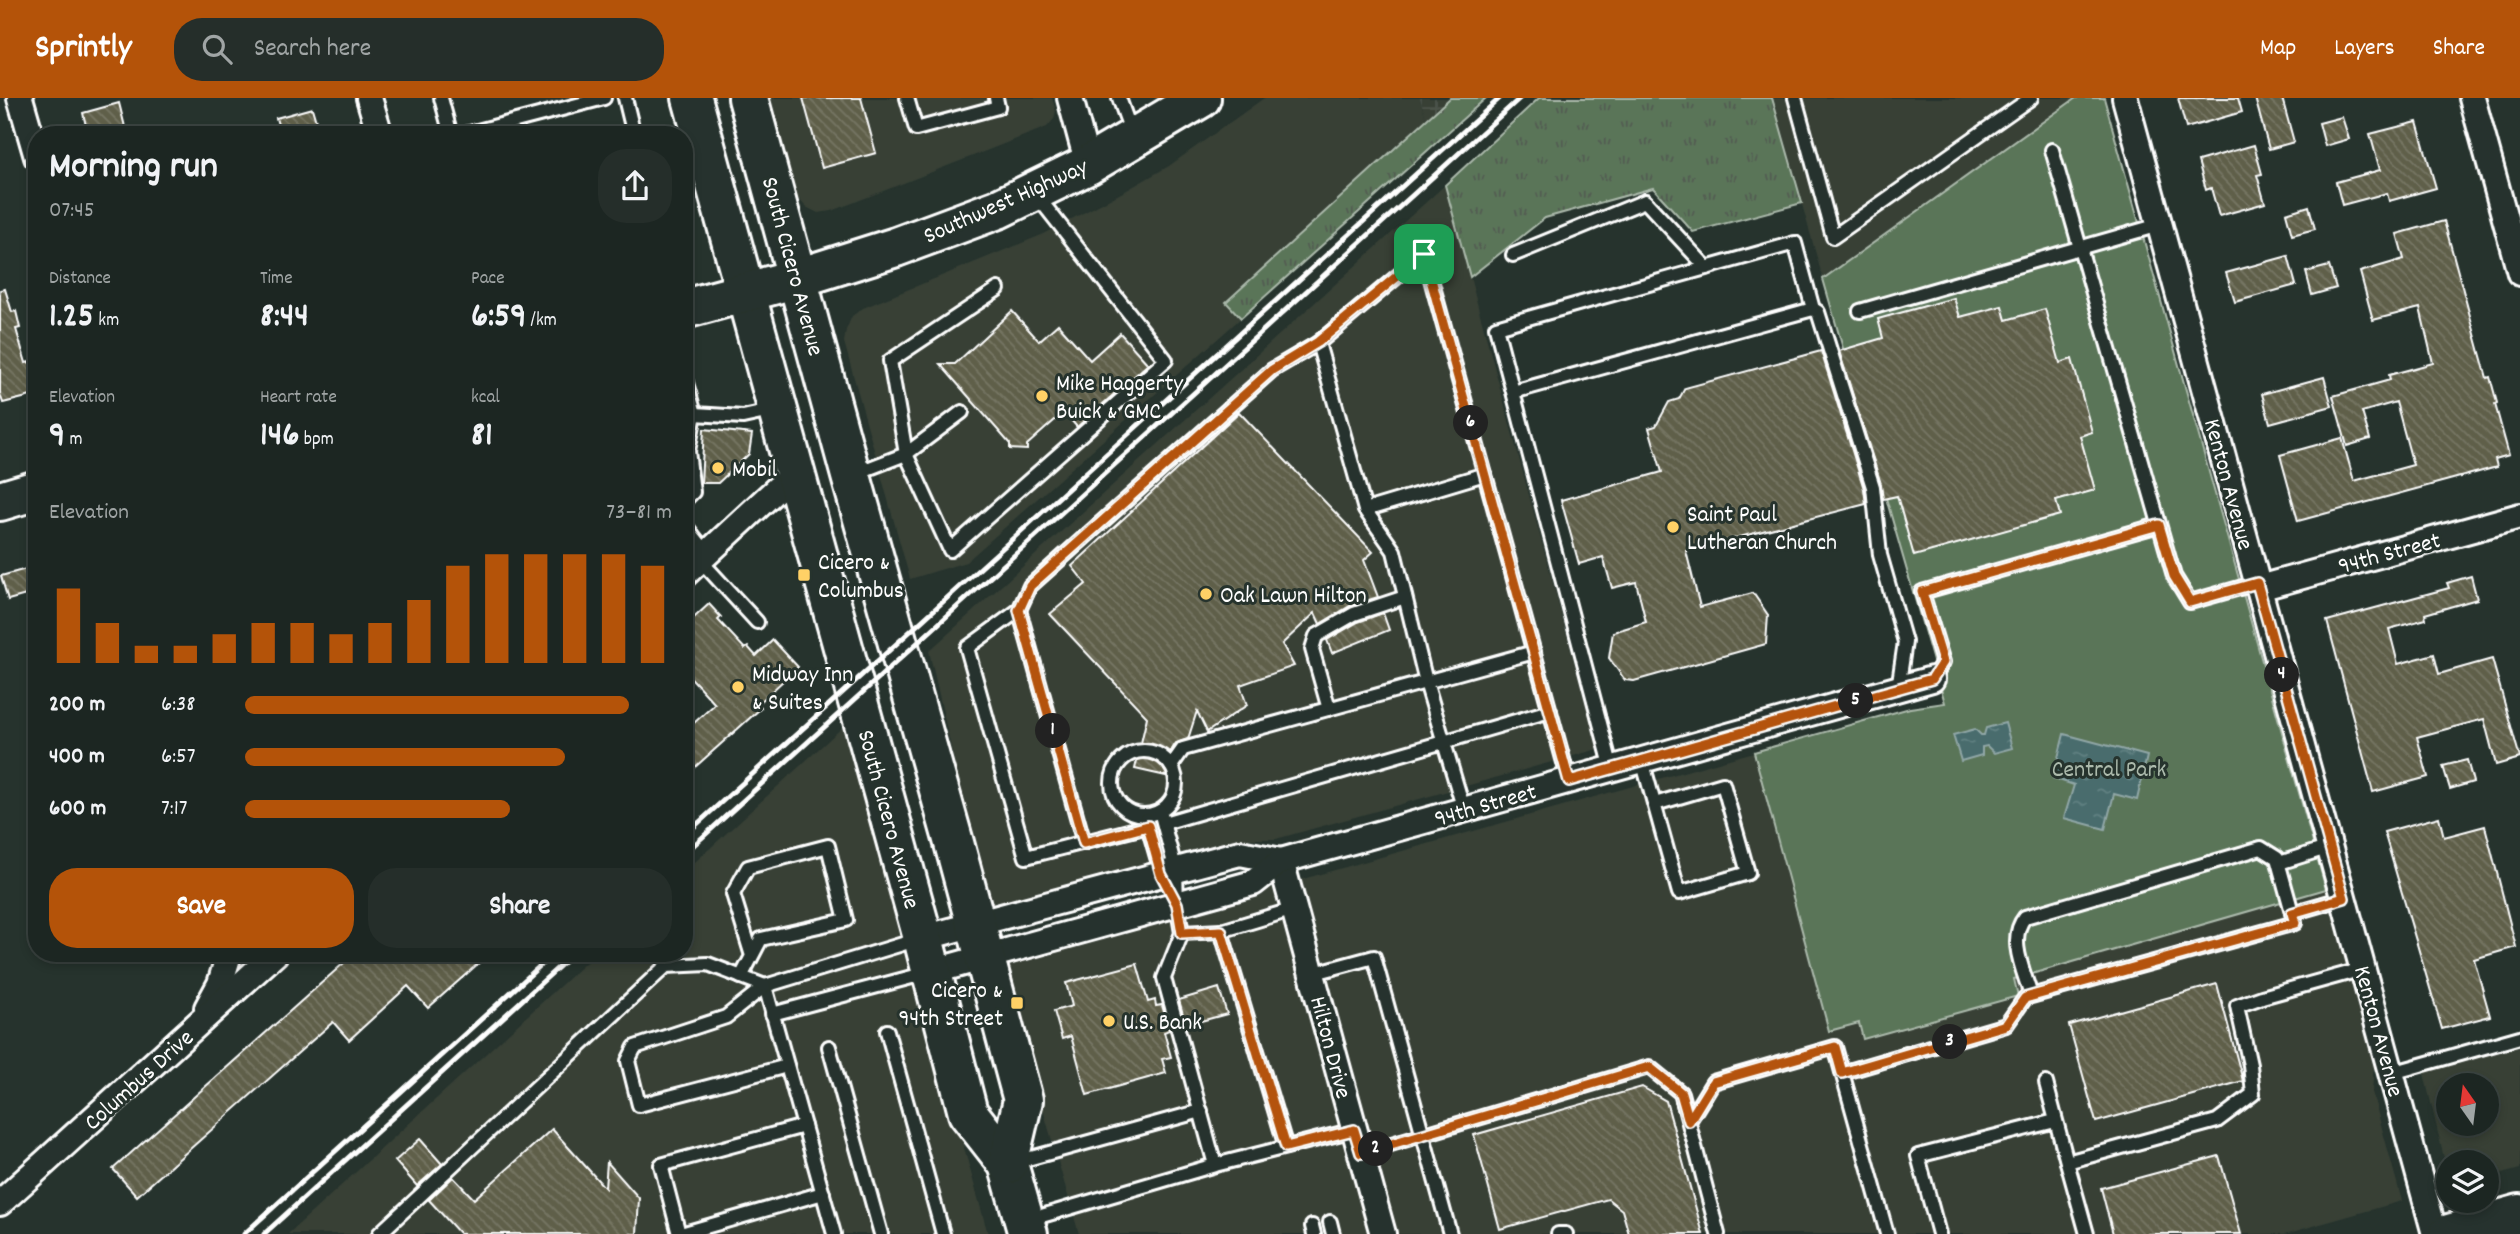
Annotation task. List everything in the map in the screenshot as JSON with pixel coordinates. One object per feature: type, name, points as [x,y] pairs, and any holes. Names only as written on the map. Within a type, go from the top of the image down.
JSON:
[{"type":"main road","name":"South Cicero Avenue","points":[[692,98],[968,1112],[1008,1164],[1026,1228]]},
{"type":"main road","name":"South Cicero Avenue","points":[[748,98],[1023,1100],[1008,1164]]},
{"type":"main road","name":"Southwest Highway","points":[[693,307],[798,278],[909,242],[998,209],[1088,165],[1199,99]]},
{"type":"main road","points":[[0,501],[28,493]]},
{"type":"main road","points":[[2449,1234],[2520,1214]]},
{"type":"street","points":[[20,98],[28,126]]},
{"type":"street","points":[[369,98],[377,126]]},
{"type":"street","points":[[1070,98],[1088,165]]},
{"type":"street","name":"Kenton Avenue","points":[[2125,98],[2435,1234]]},
{"type":"street","points":[[2472,98],[2520,273]]},
{"type":"street","points":[[697,563],[794,473]]},
{"type":"street","name":"94th Street","points":[[2258,586],[2520,516]]},
{"type":"street","name":"94th Street","points":[[927,955],[980,940],[1177,904],[1253,883],[1281,860],[1932,679]]},
{"type":"street","name":"94th Street","points":[[927,955],[980,940],[1168,872],[1240,853],[1281,860]]},
{"type":"street","name":"Hilton Drive","points":[[1281,860],[1383,1234]]},
{"type":"street","points":[[196,1027],[220,984],[227,962]]},
{"type":"street","name":"Columbus Drive","points":[[0,1203],[266,962]]},
{"type":"lane","points":[[441,98],[449,126]]},
{"type":"lane","points":[[497,126],[604,98]]},
{"type":"lane","points":[[625,98],[632,126]]},
{"type":"lane","points":[[907,98],[916,129],[998,107],[996,98]]},
{"type":"lane","points":[[1119,98],[1133,138]]},
{"type":"lane","points":[[1795,98],[1833,237],[2031,98]]},
{"type":"lane","points":[[2052,150],[2174,576],[2190,602],[2258,586]]},
{"type":"lane","points":[[998,289],[890,361],[905,454],[950,550],[1166,360],[1033,191]]},
{"type":"lane","points":[[1513,255],[1645,201],[1707,268]]},
{"type":"lane","points":[[1860,312],[2160,225]]},
{"type":"lane","points":[[1612,769],[1496,327],[1795,243],[1813,309],[1818,312],[1873,487],[1880,555],[1905,642],[1898,689]]},
{"type":"lane","points":[[1550,711],[1444,742],[1146,820],[1084,843],[1026,857],[967,649],[1019,610],[1030,586],[1272,370],[1318,342],[1424,254],[1534,652],[1569,781]]},
{"type":"lane","points":[[1513,392],[1813,309]]},
{"type":"lane","points":[[1318,342],[1365,510],[1394,551],[1426,682],[1464,810]]},
{"type":"lane","points":[[693,407],[693,425]]},
{"type":"lane","points":[[695,414],[743,417],[776,409]]},
{"type":"lane","points":[[851,476],[905,454],[962,412]]},
{"type":"lane","points":[[1365,510],[1485,474]]},
{"type":"lane","points":[[1932,679],[1943,662],[1922,592],[2159,525]]},
{"type":"lane","points":[[697,563],[757,622]]},
{"type":"lane","points":[[1329,709],[1311,649],[1316,636],[1353,614],[1405,597]]},
{"type":"lane","points":[[1019,610],[1084,843]]},
{"type":"lane","points":[[1171,766],[1183,749],[1534,652]]},
{"type":"lane","points":[[1168,872],[1162,817],[1174,796],[1175,776],[1171,766],[1156,753],[1147,751],[1127,755],[1114,771],[1112,790],[1116,800],[1131,813],[1146,820],[1168,872],[1177,904],[1182,933],[1164,978],[1215,1164]]},
{"type":"lane","points":[[1642,760],[1679,893],[1748,873],[1723,784],[1655,804]]},
{"type":"lane","points":[[741,977],[761,940],[846,920],[828,846],[748,867],[733,894],[752,956]]},
{"type":"lane","points":[[2279,863],[2330,847]]},
{"type":"lane","points":[[1842,1073],[2006,1025],[2025,998],[2031,996],[2295,923],[2277,858],[2261,848],[2025,916],[2017,927],[2016,943],[2031,996]]},
{"type":"lane","points":[[2292,913],[2344,898]]},
{"type":"lane","points":[[1182,933],[1221,931],[1294,909]]},
{"type":"lane","points":[[1221,931],[1286,1147]]},
{"type":"lane","points":[[787,1066],[639,1105],[628,1061],[635,1047],[726,1017],[765,986],[927,955]]},
{"type":"lane","points":[[772,1014],[927,955]]},
{"type":"lane","points":[[1311,974],[1374,957],[1450,1234]]},
{"type":"lane","points":[[379,1234],[666,966],[708,964],[765,986]]},
{"type":"lane","points":[[2067,1162],[2217,1121],[2253,1094],[2250,1065],[2237,1006],[2363,969]]},
{"type":"lane","points":[[765,986],[834,1234]]},
{"type":"lane","points":[[887,1031],[943,1234]]},
{"type":"lane","points":[[2392,1073],[2520,1037]]},
{"type":"lane","points":[[829,1047],[881,1234]]},
{"type":"lane","points":[[1689,1121],[1713,1082],[1835,1047],[1887,1234]]},
{"type":"lane","points":[[1026,1228],[1215,1164],[1286,1147],[1423,1135],[1649,1067],[1681,1093],[1718,1234]]},
{"type":"lane","points":[[2046,1083],[2087,1234]]},
{"type":"lane","points":[[1008,1164],[1201,1111]]},
{"type":"lane","points":[[1939,1234],[1918,1156],[2055,1121]]},
{"type":"lane","points":[[804,1126],[661,1165],[680,1234],[823,1194]]},
{"type":"lane","points":[[1558,1234],[1566,1234]]},
{"type":"shaded area","points":[[767,98],[1052,98],[1056,111],[1054,119],[1047,127],[832,211],[818,213],[806,207],[795,195]]},
{"type":"shaded area","points":[[1264,98],[1420,98],[1426,119],[1226,302],[1241,318],[966,562],[910,579],[844,342],[852,316],[863,308],[1039,236],[1127,190],[1169,166]]},
{"type":"shaded area","points":[[1420,98],[1450,98],[1426,119]]},
{"type":"shaded area","points":[[1772,98],[2076,98],[1823,279]]},
{"type":"shaded area","points":[[1445,185],[1598,749],[1276,839],[1251,839],[1008,908],[999,908],[992,903],[989,895],[957,774],[929,651]]},
{"type":"shaded area","points":[[846,724],[988,1234],[288,1234],[586,962],[693,962],[693,864]]},
{"type":"shaded area","points":[[1754,752],[1829,1031],[1859,1023],[1863,1039],[2018,996],[2014,979],[2326,889],[2374,1064],[2372,1092],[2402,1201],[2285,1234],[1079,1234],[1001,964]]},
{"type":"shaded area","points":[[2520,1037],[2520,1169],[2499,1175],[2499,1150],[2442,1150],[2439,1136],[2499,1136],[2499,1073],[2436,1073],[2436,1124],[2422,1065]]},
{"type":"green space","points":[[1450,98],[1486,98],[1241,318],[1226,302]]},
{"type":"green space","points":[[1539,98],[1772,98],[1802,203],[1693,232],[1653,188],[1545,218],[1470,277],[1445,185]]},
{"type":"green space","name":"Central Park","points":[[2076,98],[2104,98],[2326,889],[2014,979],[2018,996],[1863,1039],[1859,1023],[1829,1031],[1754,752],[1910,708],[1945,703],[1823,279]]},
{"type":"water","points":[[2005,723],[2012,748],[1994,753],[1987,746],[1982,747],[1982,755],[1961,761],[1953,735],[1975,729],[1984,735],[1986,728]]},
{"type":"water","points":[[2064,734],[2147,756],[2137,800],[2114,794],[2105,829],[2064,818],[2074,785],[2053,778]]},
{"type":"building","points":[[803,98],[861,98],[876,153],[822,168]]},
{"type":"building","points":[[2178,98],[2238,98],[2242,112],[2186,128]]},
{"type":"building","points":[[2255,98],[2282,98],[2294,142],[2269,149]]},
{"type":"building","points":[[119,103],[125,126],[86,126],[83,113]]},
{"type":"building","points":[[312,108],[317,125],[278,126],[276,118]]},
{"type":"building","points":[[2342,117],[2349,139],[2325,146],[2319,123]]},
{"type":"building","points":[[2417,122],[2436,188],[2389,201],[2387,193],[2342,205],[2336,182],[2380,170],[2370,134]]},
{"type":"building","points":[[2254,145],[2262,174],[2257,175],[2265,203],[2219,216],[2211,188],[2206,190],[2198,161]]},
{"type":"building","points":[[2309,206],[2315,229],[2292,235],[2286,213]]},
{"type":"building","points":[[2444,221],[2487,378],[2490,377],[2509,455],[2495,459],[2497,467],[2298,521],[2280,455],[2342,438],[2354,481],[2413,465],[2396,402],[2362,412],[2370,439],[2347,446],[2333,396],[2390,380],[2389,375],[2433,363],[2420,308],[2373,320],[2360,272],[2404,259],[2397,234]]},
{"type":"building","points":[[2288,256],[2296,285],[2235,302],[2226,273]]},
{"type":"building","points":[[2329,266],[2336,288],[2312,295],[2306,272]]},
{"type":"building","points":[[5,289],[12,312],[16,311],[20,328],[16,329],[28,362],[28,397],[3,403],[0,394],[0,290]]},
{"type":"building","points":[[1954,298],[1960,317],[2002,306],[2006,320],[2045,309],[2060,363],[2072,359],[2092,432],[2080,436],[2095,490],[2056,501],[2060,515],[1914,556],[1897,496],[1883,499],[1881,484],[1839,351],[1883,338],[1878,319]]},
{"type":"building","name":"Mike Haggerty Buick & GMC","points":[[1012,311],[1039,341],[1058,324],[1090,360],[1120,333],[1148,364],[1077,427],[1064,412],[1027,445],[1027,450],[1010,449],[1010,444],[940,364],[955,364]]},
{"type":"building","name":"Saint Paul Lutheran Church","points":[[1821,351],[1864,489],[1866,504],[1686,551],[1700,607],[1753,593],[1768,615],[1766,644],[1634,681],[1625,680],[1609,658],[1613,632],[1646,622],[1636,582],[1612,588],[1603,557],[1579,564],[1561,500],[1662,472],[1649,428],[1656,426],[1669,402],[1679,399],[1685,388]]},
{"type":"building","points":[[2324,377],[2332,406],[2270,423],[2262,394]]},
{"type":"building","name":"Oak Lawn Hilton","points":[[1239,412],[1373,552],[1364,560],[1378,597],[1350,606],[1320,624],[1315,613],[1282,644],[1294,666],[1240,685],[1247,705],[1207,732],[1197,711],[1188,739],[1176,743],[1162,765],[1167,773],[1177,772],[1175,778],[1135,769],[1147,717],[1050,614],[1086,584],[1072,566]]},
{"type":"building","name":"Mobil","points":[[704,429],[752,434],[749,454],[718,483],[701,483]]},
{"type":"building","points":[[28,568],[28,594],[8,600],[1,576]]},
{"type":"building","points":[[2471,576],[2477,599],[2425,614],[2426,619],[2389,629],[2398,664],[2434,654],[2439,674],[2492,659],[2520,758],[2496,765],[2484,719],[2417,737],[2428,777],[2373,792],[2327,621],[2449,588],[2447,583]]},
{"type":"building","name":"Midway Inn & Suites","points":[[709,604],[721,617],[718,620],[745,649],[748,647],[756,656],[773,640],[798,667],[758,704],[761,708],[693,769],[693,724],[715,704],[693,680],[693,619]]},
{"type":"building","points":[[1383,613],[1389,630],[1332,653],[1327,640],[1358,622]]},
{"type":"building","points":[[2467,760],[2473,782],[2450,789],[2443,766]]},
{"type":"building","points":[[2439,817],[2444,837],[2485,826],[2516,947],[2474,959],[2490,1016],[2442,1029],[2384,832]]},
{"type":"building","points":[[345,962],[480,962],[428,1008],[408,986],[349,1040],[333,1022],[137,1196],[113,1169]]},
{"type":"building","name":"U.S. Bank","points":[[1137,964],[1148,1002],[1155,1000],[1156,1006],[1162,1005],[1169,1030],[1164,1032],[1171,1057],[1162,1059],[1166,1073],[1087,1095],[1071,1036],[1062,1039],[1054,1011],[1072,1006],[1066,983]]},
{"type":"building","points":[[2217,984],[2243,1081],[2096,1122],[2069,1025]]},
{"type":"building","points":[[1219,988],[1227,1014],[1186,1025],[1179,1000]]},
{"type":"building","points":[[1642,1087],[1666,1101],[1703,1234],[1629,1234],[1622,1210],[1608,1199],[1500,1229],[1474,1135]]},
{"type":"building","points":[[552,1129],[605,1188],[607,1162],[639,1198],[637,1234],[460,1234],[429,1200],[453,1177],[474,1199]]},
{"type":"building","points":[[420,1139],[442,1164],[417,1186],[395,1161]]},
{"type":"building","points":[[2219,1156],[2241,1234],[2113,1234],[2101,1188]]},
{"type":"railway","points":[[693,828],[1500,98]]},
{"type":"railway","points":[[693,846],[1520,98]]},
{"type":"railway","points":[[244,1234],[544,962]]},
{"type":"railway","points":[[264,1234],[564,962]]},
{"type":"place","name":"Mike Haggerty Buick & GMC","points":[[1042,396]]},
{"type":"place","name":"Mobil","points":[[718,468]]},
{"type":"place","name":"Saint Paul Lutheran Church","points":[[1673,527]]},
{"type":"place","name":"Cicero & Columbus","points":[[804,575]]},
{"type":"place","name":"Oak Lawn Hilton","points":[[1206,594]]},
{"type":"place","name":"Midway Inn & Suites","points":[[738,687]]},
{"type":"place","name":"Cicero & 94th Street","points":[[1017,1003]]},
{"type":"place","name":"U.S. Bank","points":[[1109,1021]]},
{"type":"route","points":[[1424,254],[1569,781],[1932,679],[1943,662],[1922,592],[2159,525],[2174,576],[2190,602],[2257,583],[2344,898],[2292,913],[2295,923],[2025,998],[2006,1025],[1842,1073],[1835,1047],[1713,1082],[1689,1121],[1681,1093],[1649,1067],[1361,1153],[1354,1130],[1286,1147],[1221,931],[1182,933],[1177,904],[1161,874],[1148,826],[1084,843],[1019,610],[1030,586],[1272,370],[1318,342],[1424,254]]}]
